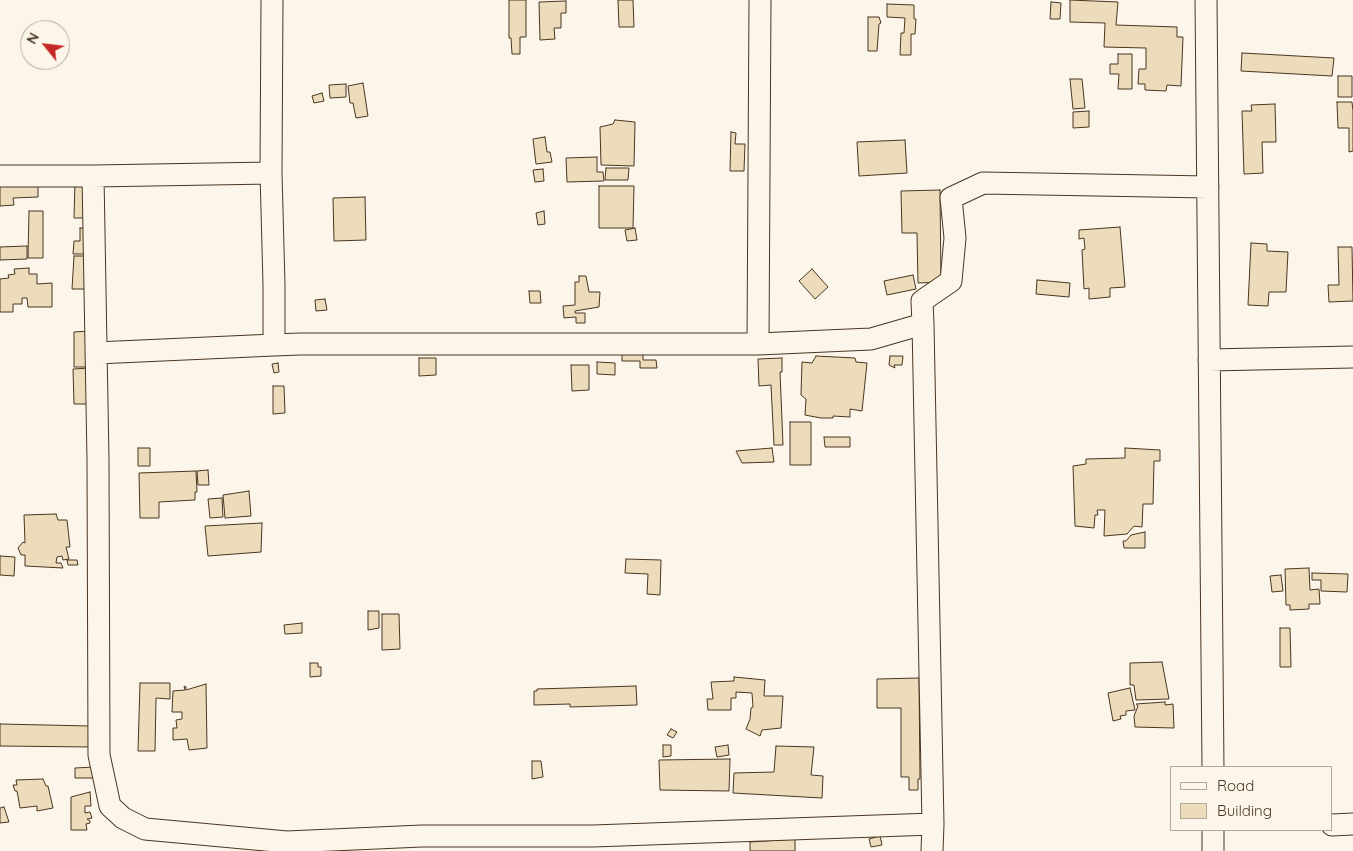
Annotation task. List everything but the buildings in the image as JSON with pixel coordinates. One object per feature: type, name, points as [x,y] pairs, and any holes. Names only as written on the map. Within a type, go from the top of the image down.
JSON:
[{"type":"street","points":[[272,0],[271,173],[274,345]]},
{"type":"street","points":[[758,344],[760,0]]},
{"type":"street","points":[[1206,0],[1212,766]]},
{"type":"street","points":[[0,176],[271,173]]},
{"type":"street","points":[[93,176],[98,480],[99,755],[110,806],[123,818],[145,829],[287,847],[422,836],[593,836],[933,824]]},
{"type":"street","points":[[932,851],[922,301],[951,281],[955,238],[951,198],[983,183],[1208,187]]},
{"type":"street","points":[[96,353],[300,344],[758,344],[871,339],[922,324]]},
{"type":"street","points":[[1209,360],[1353,357]]},
{"type":"street","points":[[1333,825],[1353,824]]},
{"type":"street","points":[[1213,831],[1213,851]]}]
